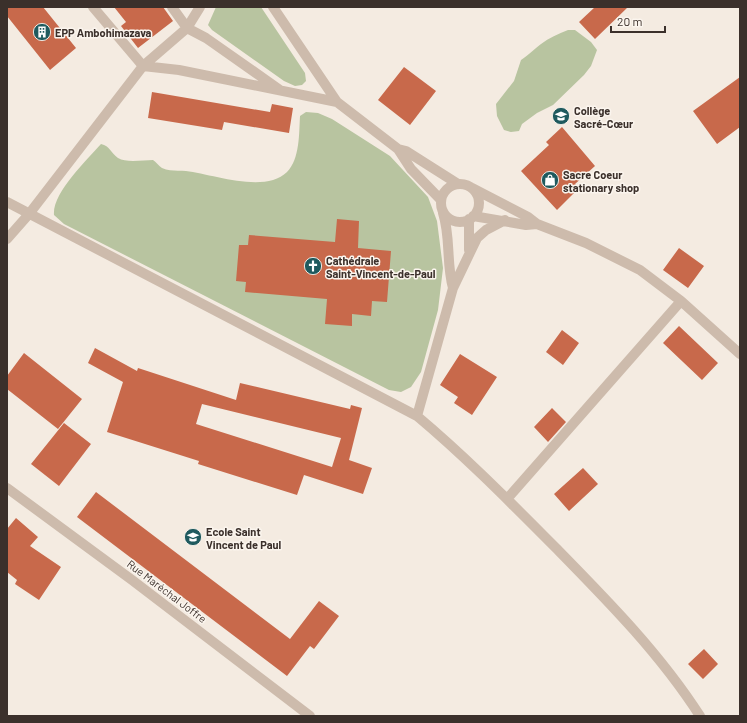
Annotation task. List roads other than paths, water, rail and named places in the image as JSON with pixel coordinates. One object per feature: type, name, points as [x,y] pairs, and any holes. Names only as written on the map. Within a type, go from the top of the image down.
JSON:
[{"type":"street","points":[[93,7],[144,66],[187,72],[337,102]]},
{"type":"street","points":[[172,7],[187,28],[212,42],[282,92]]},
{"type":"street","points":[[7,239],[29,214],[144,66],[187,28],[200,7]]},
{"type":"street","points":[[273,7],[337,102],[398,149],[411,169],[441,200]]},
{"type":"street","points":[[398,149],[406,150],[458,184]]},
{"type":"street","points":[[453,288],[450,277],[448,229],[441,200],[446,189],[458,184],[463,184],[528,217],[537,224],[586,243],[640,270],[681,301],[740,354]]},
{"type":"street","points":[[469,252],[471,218],[476,212],[479,202],[472,188]]},
{"type":"street","points":[[7,202],[417,416],[470,462],[618,610],[683,689],[700,716]]},
{"type":"street","points":[[443,212],[447,217],[458,222],[471,218],[537,224]]},
{"type":"street","points":[[417,416],[425,392],[453,288],[469,252],[477,238],[486,230],[505,220]]},
{"type":"street","points":[[507,499],[681,301]]},
{"type":"street","name":"Rue Maréchal Joffre","points":[[7,488],[132,580],[310,716]]},
{"type":"place","name":"EPP Ambohimazava","points":[[42,32]]},
{"type":"place","name":"Collège Sacré-Cœur","points":[[561,116]]},
{"type":"place","name":"Sacre Coeur stationary shop","points":[[550,180]]},
{"type":"place","name":"Cathédrale Saint-Vincent-de-Paul","points":[[313,266]]},
{"type":"place","name":"Ecole Saint Vincent de Paul","points":[[193,537]]}]
